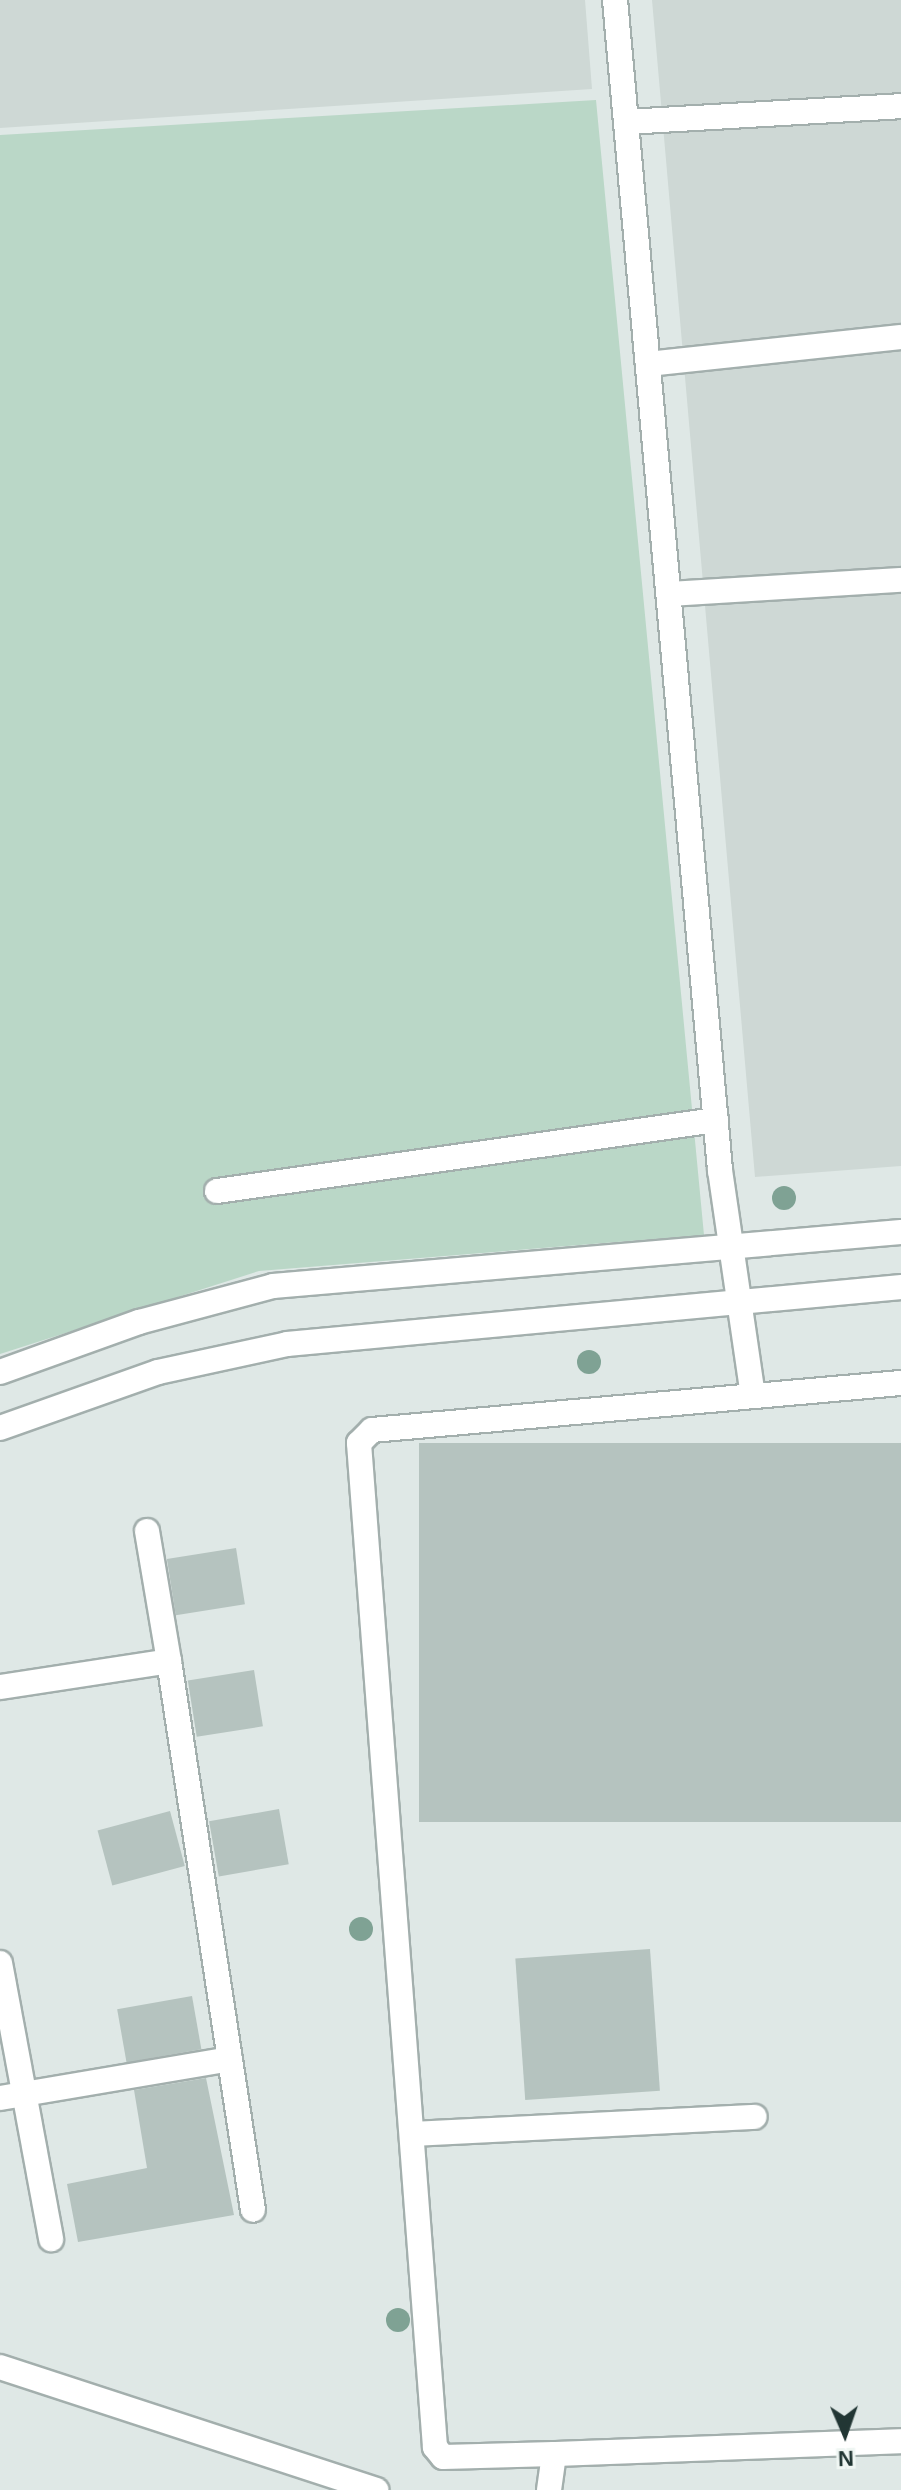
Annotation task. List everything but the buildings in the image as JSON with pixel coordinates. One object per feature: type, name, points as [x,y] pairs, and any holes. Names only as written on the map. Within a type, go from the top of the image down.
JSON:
[{"type":"street","points":[[615,0],[716,1120],[753,1396]]},
{"type":"street","points":[[626,122],[901,106]]},
{"type":"street","points":[[648,364],[901,337]]},
{"type":"street","points":[[669,594],[901,580]]},
{"type":"street","points":[[217,1191],[716,1120]]},
{"type":"street","points":[[0,1372],[139,1322],[273,1286],[901,1232]]},
{"type":"street","points":[[0,1428],[158,1372],[287,1344],[901,1287]]},
{"type":"street","points":[[901,1383],[372,1430],[359,1443],[414,2134],[435,2447],[443,2457],[901,2441]]},
{"type":"street","points":[[147,1531],[253,2210]]},
{"type":"street","points":[[0,1687],[169,1661]]},
{"type":"street","points":[[0,1963],[11,2096],[51,2239]]},
{"type":"street","points":[[11,2096],[230,2059]]},
{"type":"street","points":[[414,2134],[755,2117]]},
{"type":"street","points":[[0,2367],[376,2490]]},
{"type":"street","points":[[549,2490],[554,2454]]},
{"type":"shaded area","points":[[0,0],[585,0],[592,89],[0,128]]},
{"type":"shaded area","points":[[652,0],[901,0],[901,1166],[755,1177]]},
{"type":"green space","points":[[596,100],[704,1235],[259,1271],[0,1354],[0,135]]}]
